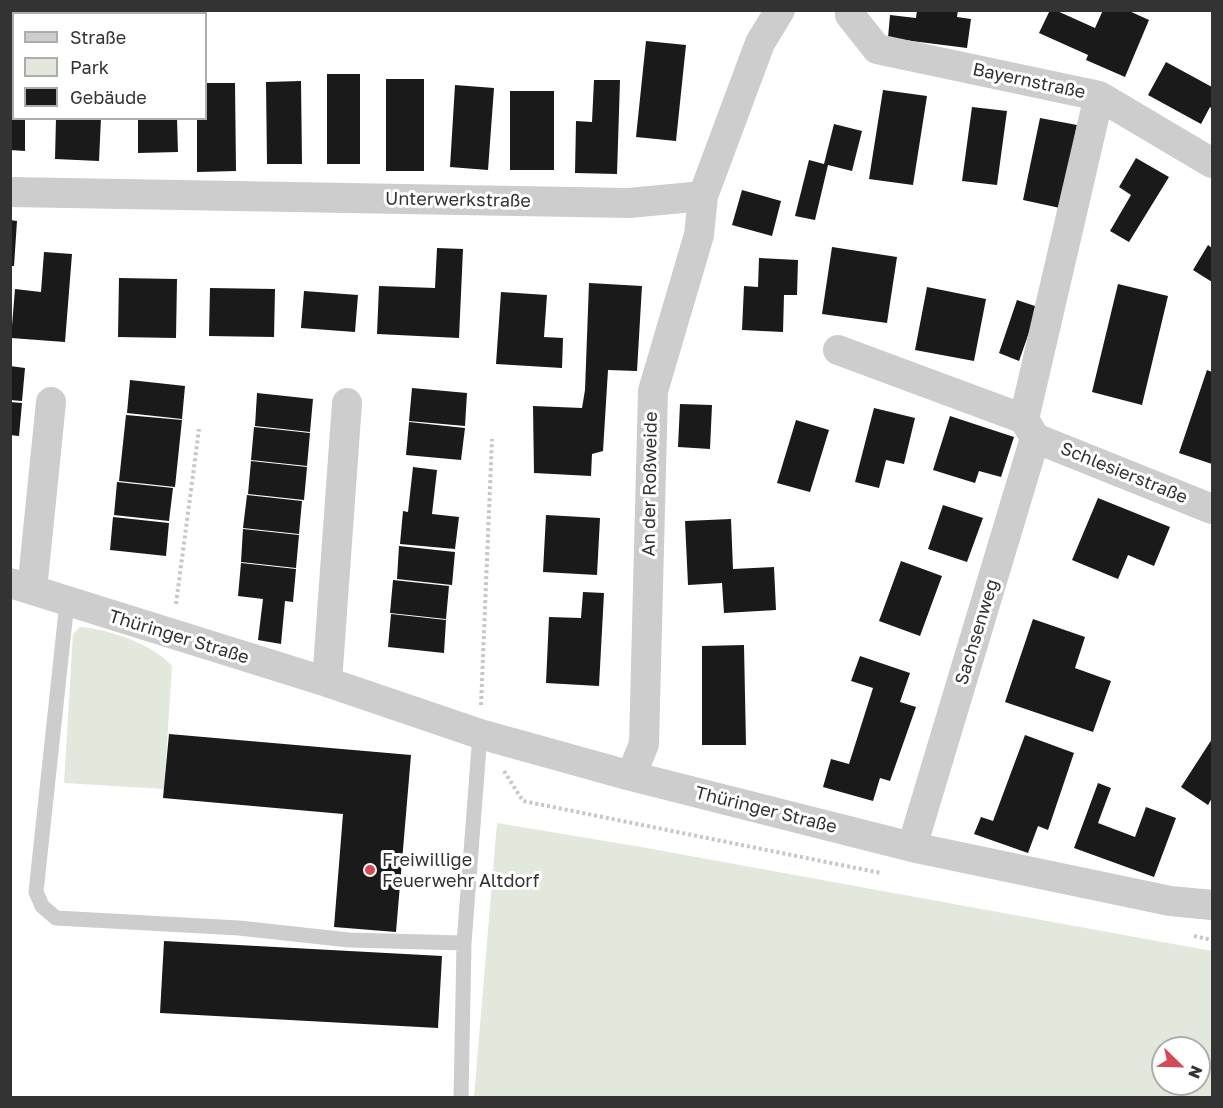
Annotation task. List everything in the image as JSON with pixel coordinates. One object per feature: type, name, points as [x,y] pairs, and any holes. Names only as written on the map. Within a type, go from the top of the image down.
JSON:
[{"type":"street","points":[[703,196],[760,43],[780,10]]},
{"type":"street","name":"Bayernstraße","points":[[850,10],[850,15],[877,49],[1099,96],[1212,163]]},
{"type":"street","name":"Sachsenweg","points":[[912,847],[1029,428],[1099,96]]},
{"type":"street","name":"Unterwerkstraße","points":[[10,192],[629,203],[703,196]]},
{"type":"street","name":"An der Roßweide","points":[[631,776],[644,744],[652,391],[699,236],[703,196]]},
{"type":"street","points":[[838,350],[1029,428]]},
{"type":"street","name":"Thüringer Straße","points":[[51,402],[21,587],[327,682],[480,734],[631,776],[912,847],[1170,901],[1212,905]]},
{"type":"street","points":[[327,682],[347,403]]},
{"type":"street","name":"Schlesierstraße","points":[[1029,428],[1212,509]]},
{"type":"lane","points":[[67,602],[36,892],[42,906],[56,918],[239,928],[349,940],[464,944]]},
{"type":"lane","points":[[461,1098],[464,944],[480,734]]},
{"type":"path","points":[[172,635],[199,429]]},
{"type":"path","points":[[480,734],[492,439]]},
{"type":"green space","points":[[80,627],[104,631],[129,639],[154,651],[172,666],[164,789],[64,783],[73,634]]},
{"type":"green space","points":[[497,823],[1212,951],[1212,1097],[474,1097]]},
{"type":"green space","points":[[11,1096],[438,1097],[439,1097],[11,1098]]},
{"type":"building","points":[[917,10],[958,10],[957,17],[971,19],[967,48],[888,38],[890,15],[916,18]]},
{"type":"building","points":[[1050,10],[1055,10],[1095,28],[1103,10],[1127,10],[1149,20],[1125,77],[1086,60],[1088,55],[1039,33]]},
{"type":"building","points":[[646,41],[686,45],[676,141],[636,137]]},
{"type":"building","points":[[1166,62],[1212,87],[1212,109],[1210,107],[1201,124],[1148,95]]},
{"type":"building","points":[[10,70],[12,70],[12,120],[25,120],[25,151],[10,150]]},
{"type":"building","points":[[327,74],[360,74],[360,164],[327,164]]},
{"type":"building","points":[[386,79],[424,79],[424,171],[386,171]]},
{"type":"building","points":[[594,80],[620,80],[617,174],[575,173],[576,121],[592,122]]},
{"type":"building","points":[[301,81],[302,164],[267,164],[266,82]]},
{"type":"building","points":[[207,83],[235,83],[236,171],[197,172],[197,120],[207,120]]},
{"type":"building","points":[[455,85],[494,88],[488,170],[450,167]]},
{"type":"building","points":[[883,90],[927,96],[913,185],[869,179]]},
{"type":"building","points":[[510,91],[554,91],[554,170],[510,170]]},
{"type":"building","points":[[972,107],[1007,111],[997,185],[962,181]]},
{"type":"building","points":[[1040,118],[1077,125],[1060,208],[1023,200]]},
{"type":"building","points":[[56,120],[101,120],[99,161],[55,159]]},
{"type":"building","points":[[138,120],[177,120],[178,152],[138,153]]},
{"type":"building","points":[[834,124],[862,131],[852,171],[828,165],[815,220],[795,216],[809,160],[824,164]]},
{"type":"building","points":[[1136,158],[1169,177],[1129,242],[1110,231],[1131,195],[1119,187]]},
{"type":"building","points":[[742,190],[781,201],[772,236],[732,225]]},
{"type":"building","points":[[10,220],[17,221],[14,266],[10,266]]},
{"type":"building","points":[[1208,245],[1212,248],[1212,282],[1193,270]]},
{"type":"building","points":[[832,247],[897,257],[887,323],[822,314]]},
{"type":"building","points":[[437,248],[463,249],[459,338],[377,334],[379,286],[435,288]]},
{"type":"building","points":[[44,252],[72,254],[65,342],[11,338],[15,289],[41,292]]},
{"type":"building","points":[[759,258],[798,260],[797,295],[784,295],[783,332],[742,330],[744,286],[758,287]]},
{"type":"building","points":[[119,278],[177,279],[176,338],[118,337]]},
{"type":"building","points":[[589,283],[642,286],[637,371],[608,370],[603,451],[592,454],[591,476],[534,473],[533,406],[582,408],[585,390]]},
{"type":"building","points":[[1118,284],[1168,296],[1142,405],[1092,392]]},
{"type":"building","points":[[927,287],[986,299],[974,361],[915,350]]},
{"type":"building","points":[[210,288],[275,289],[274,337],[209,336]]},
{"type":"building","points":[[304,291],[358,295],[355,332],[301,328]]},
{"type":"building","points":[[501,292],[547,295],[544,337],[563,338],[562,368],[496,364]]},
{"type":"building","points":[[1017,300],[1038,307],[1019,361],[999,353]]},
{"type":"building","points":[[10,366],[25,368],[22,401],[10,400]]},
{"type":"building","points":[[1207,370],[1212,372],[1212,464],[1179,453]]},
{"type":"building","points":[[130,380],[185,386],[182,419],[127,413]]},
{"type":"building","points":[[412,388],[467,393],[465,426],[409,421]]},
{"type":"building","points":[[257,393],[313,399],[310,432],[255,426]]},
{"type":"building","points":[[10,402],[22,403],[19,436],[10,435]]},
{"type":"building","points":[[680,404],[712,405],[710,449],[678,447]]},
{"type":"building","points":[[874,408],[915,418],[904,464],[886,460],[879,488],[855,482]]},
{"type":"building","points":[[126,415],[182,420],[175,487],[119,481]]},
{"type":"building","points":[[950,416],[1014,437],[1001,477],[979,471],[975,483],[933,470]]},
{"type":"building","points":[[796,420],[829,430],[810,492],[777,483]]},
{"type":"building","points":[[409,422],[465,428],[461,460],[406,455]]},
{"type":"building","points":[[254,427],[310,433],[307,466],[251,460]]},
{"type":"building","points":[[251,461],[307,467],[304,500],[248,494]]},
{"type":"building","points":[[413,467],[437,470],[432,514],[459,517],[455,549],[400,544],[403,511],[408,512]]},
{"type":"building","points":[[117,482],[173,488],[169,521],[114,515]]},
{"type":"building","points":[[247,495],[302,501],[299,534],[243,528]]},
{"type":"building","points":[[1098,498],[1170,527],[1154,566],[1128,555],[1118,579],[1072,560]]},
{"type":"building","points":[[943,505],[983,518],[967,562],[928,549]]},
{"type":"building","points":[[546,515],[600,518],[597,575],[543,572]]},
{"type":"building","points":[[113,517],[169,523],[166,556],[110,550]]},
{"type":"building","points":[[731,519],[733,569],[774,567],[776,610],[724,613],[722,583],[688,585],[685,521]]},
{"type":"building","points":[[243,529],[299,535],[296,568],[241,562]]},
{"type":"building","points":[[399,546],[455,552],[452,585],[397,579]]},
{"type":"building","points":[[901,561],[942,576],[920,636],[879,621]]},
{"type":"building","points":[[241,563],[296,569],[293,602],[285,601],[281,644],[258,640],[263,599],[238,596]]},
{"type":"building","points":[[393,580],[449,586],[446,619],[390,613]]},
{"type":"building","points":[[583,592],[604,593],[599,686],[546,683],[549,617],[581,618]]},
{"type":"building","points":[[391,614],[446,620],[444,653],[388,647]]},
{"type":"building","points":[[1033,619],[1085,637],[1075,668],[1111,681],[1093,732],[1005,702]]},
{"type":"building","points":[[744,645],[746,745],[702,745],[702,646]]},
{"type":"building","points":[[860,656],[910,673],[900,702],[916,707],[890,781],[880,778],[873,801],[823,787],[831,759],[849,764],[873,688],[851,681]]},
{"type":"building","name":"Freiwillige Feuerwehr Altdorf","points":[[169,734],[411,755],[396,932],[334,927],[343,814],[163,798]]},
{"type":"building","points":[[1025,735],[1074,753],[1048,830],[1038,826],[1028,853],[974,834],[981,817],[993,821]]},
{"type":"building","points":[[1212,739],[1212,798],[1208,805],[1181,787]]},
{"type":"building","points":[[1098,783],[1111,788],[1098,823],[1135,837],[1146,807],[1176,818],[1154,877],[1074,848]]},
{"type":"building","points":[[164,941],[442,956],[438,1028],[160,1013]]},
{"type":"place","name":"Freiwillige Feuerwehr Altdorf","points":[[370,870]]}]
